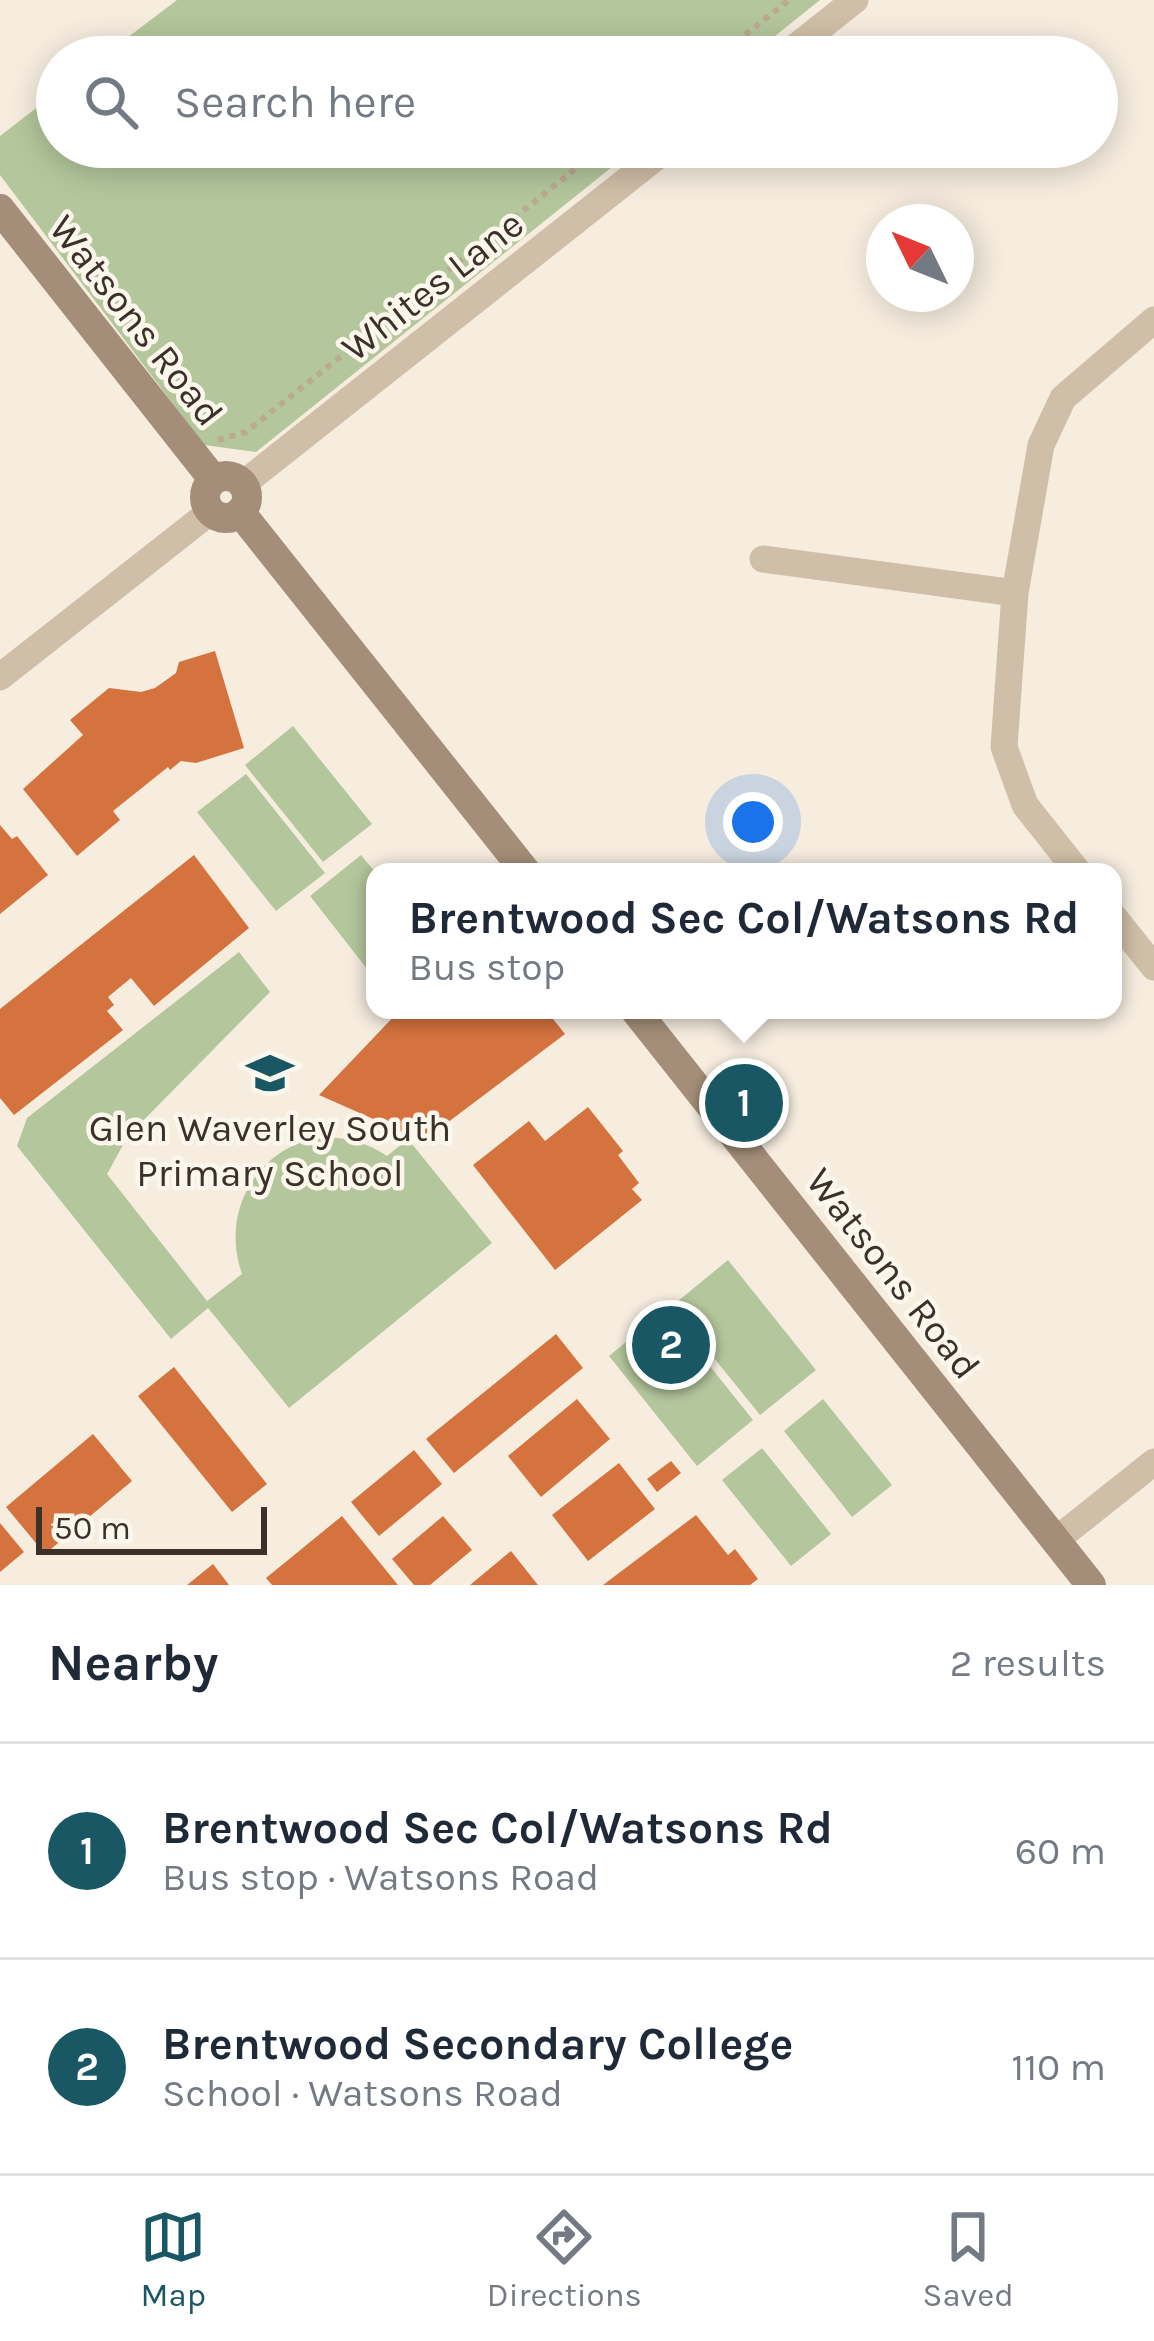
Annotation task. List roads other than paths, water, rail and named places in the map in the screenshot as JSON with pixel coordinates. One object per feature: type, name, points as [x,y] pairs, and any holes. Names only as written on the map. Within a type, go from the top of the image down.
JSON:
[{"type":"street","points":[[810,36],[855,0]]},
{"type":"street","name":"Whites Lane","points":[[0,677],[220,489],[641,168]]},
{"type":"street","name":"Watsons Road","points":[[0,209],[519,863]]},
{"type":"street","points":[[1071,863],[1024,805],[1004,747],[1015,593],[1041,445],[1063,398],[1154,320]]},
{"type":"street","points":[[763,559],[1015,593]]},
{"type":"street","points":[[1122,927],[1154,967]]},
{"type":"street","name":"Watsons Road","points":[[642,1019],[1091,1585]]},
{"type":"street","points":[[1056,1540],[1154,1462]]},
{"type":"place","name":"Glen Waverley South Primary School","points":[[270,1073]]},
{"type":"place","name":"Brentwood Sec Col/Watsons Rd","points":[[744,1103]]},
{"type":"place","name":"Brentwood Secondary College","points":[[671,1345]]}]
